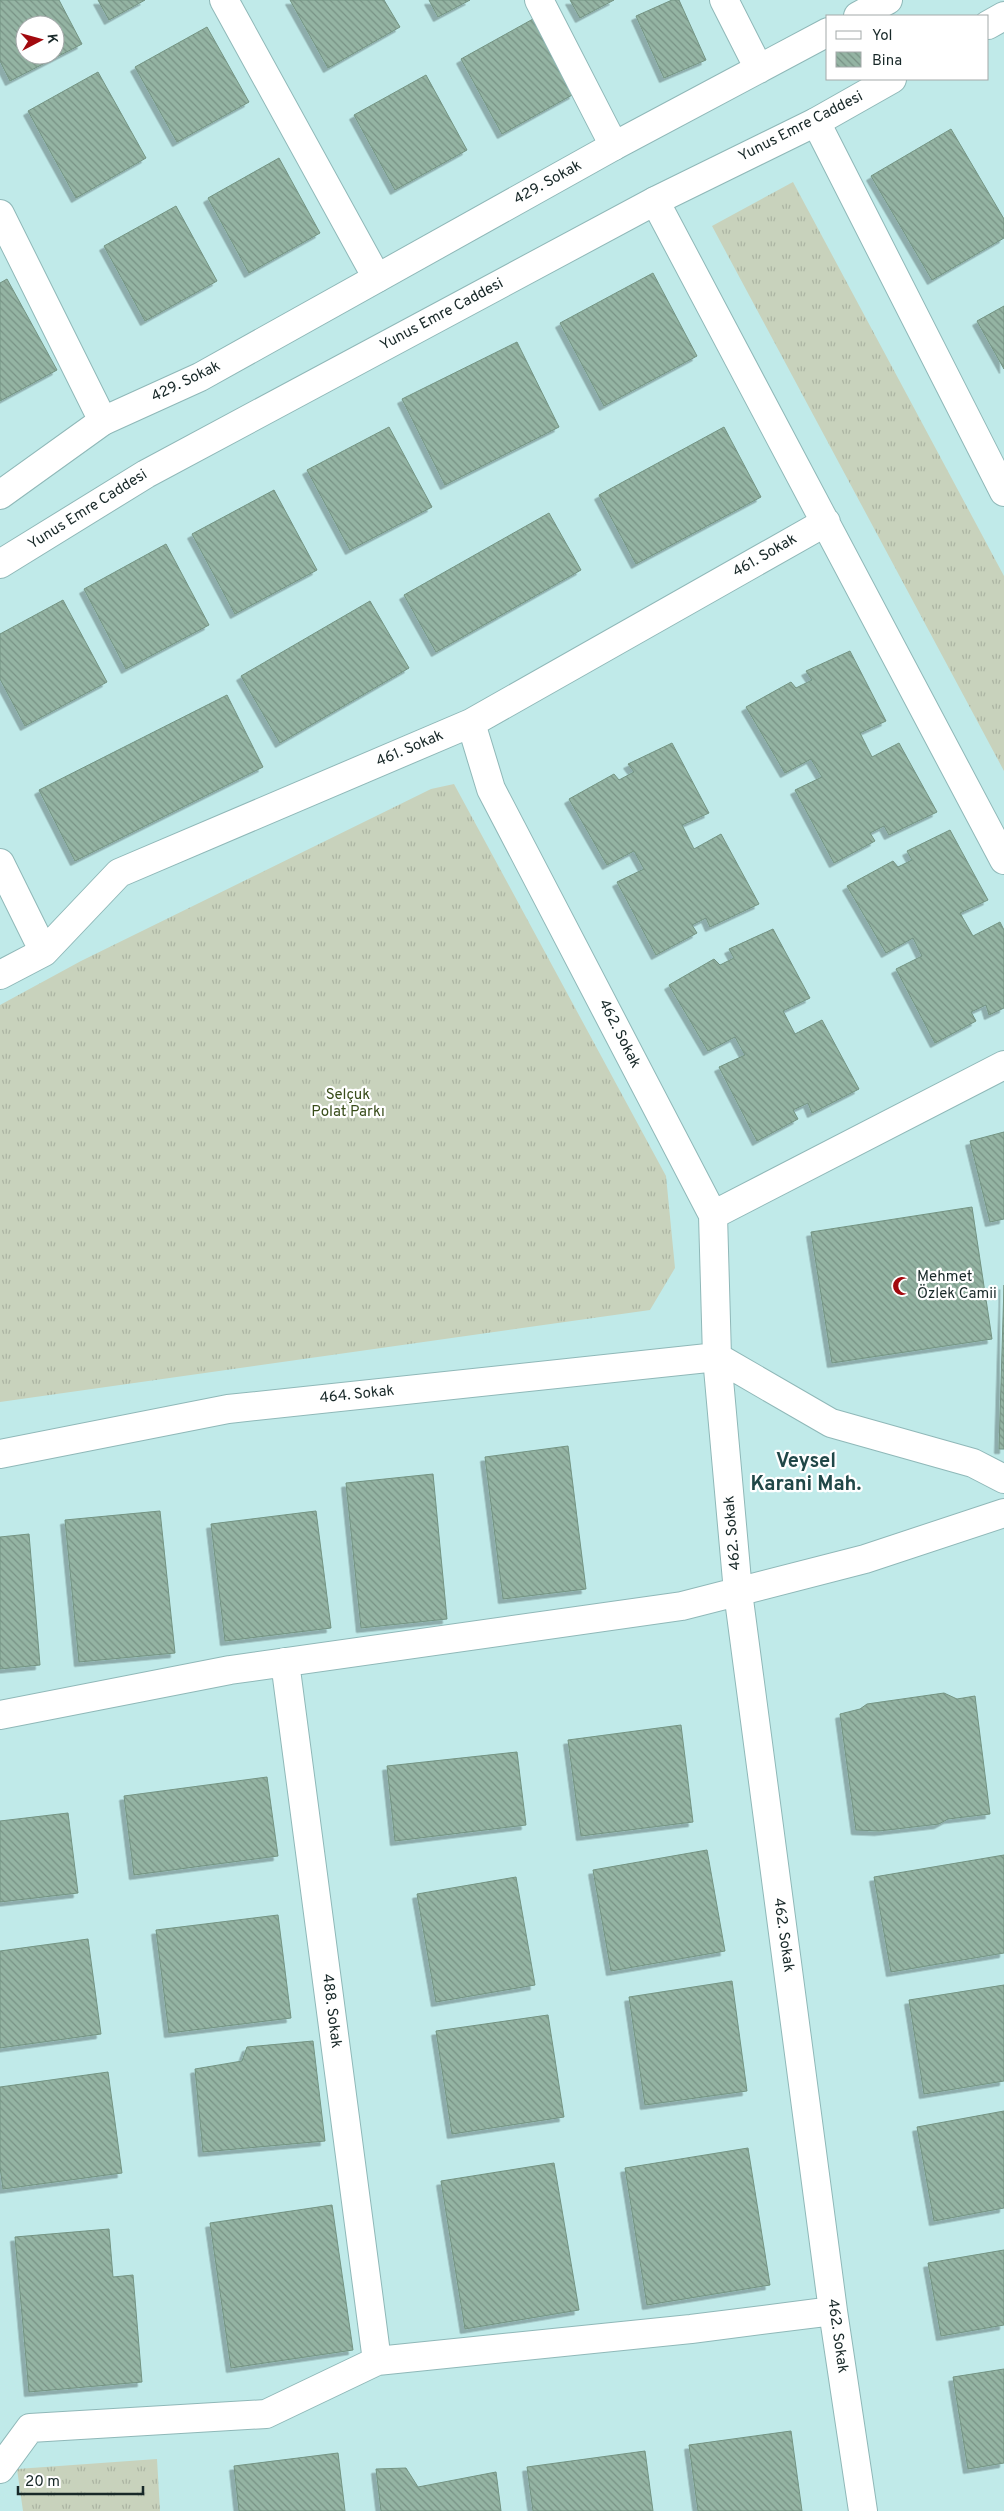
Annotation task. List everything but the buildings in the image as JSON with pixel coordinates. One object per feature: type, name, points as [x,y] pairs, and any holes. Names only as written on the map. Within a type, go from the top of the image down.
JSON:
[{"type":"street","points":[[224,0],[377,278]]},
{"type":"street","points":[[539,0],[614,146]]},
{"type":"street","points":[[724,0],[759,69]]},
{"type":"street","points":[[860,15],[888,0]]},
{"type":"street","points":[[989,25],[1004,16]]},
{"type":"street","name":"429. Sokak","points":[[0,495],[103,421],[200,376],[614,146],[826,33]]},
{"type":"street","name":"Yunus Emre Caddesi","points":[[0,564],[146,474],[655,201],[816,122],[890,80]]},
{"type":"street","points":[[816,122],[1004,492]]},
{"type":"street","points":[[655,201],[1004,860]]},
{"type":"street","points":[[0,214],[103,421]]},
{"type":"street","name":"461. Sokak","points":[[0,976],[44,952],[119,873],[471,723],[826,522]]},
{"type":"street","name":"462. Sokak","points":[[471,723],[491,789],[712,1215],[717,1357],[738,1592],[833,2311],[863,2511]]},
{"type":"street","points":[[0,863],[44,952]]},
{"type":"street","points":[[712,1215],[1004,1065]]},
{"type":"street","points":[[717,1357],[831,1423],[973,1463],[1004,1479]]},
{"type":"street","name":"464. Sokak","points":[[0,1454],[228,1409],[717,1357]]},
{"type":"street","points":[[0,1715],[230,1670],[682,1606],[865,1559],[1004,1512]]},
{"type":"street","name":"488. Sokak","points":[[286,1662],[377,2361]]},
{"type":"street","points":[[0,2468],[30,2428],[266,2414],[377,2361],[691,2329],[833,2311]]},
{"type":"green space","points":[[793,182],[1004,576],[1004,771],[712,226]]},
{"type":"green space","name":"Selçuk Polat Parkı","points":[[454,784],[666,1176],[675,1268],[650,1310],[0,1402],[0,1005],[81,961],[431,789]]},
{"type":"green space","points":[[157,2459],[160,2511],[23,2511],[17,2469]]},
{"type":"place","name":"Mehmet Özlek Camii","points":[[902,1286]]},
{"type":"district","name":"Veysel Karani Mah.","points":[[806,1474]]}]
